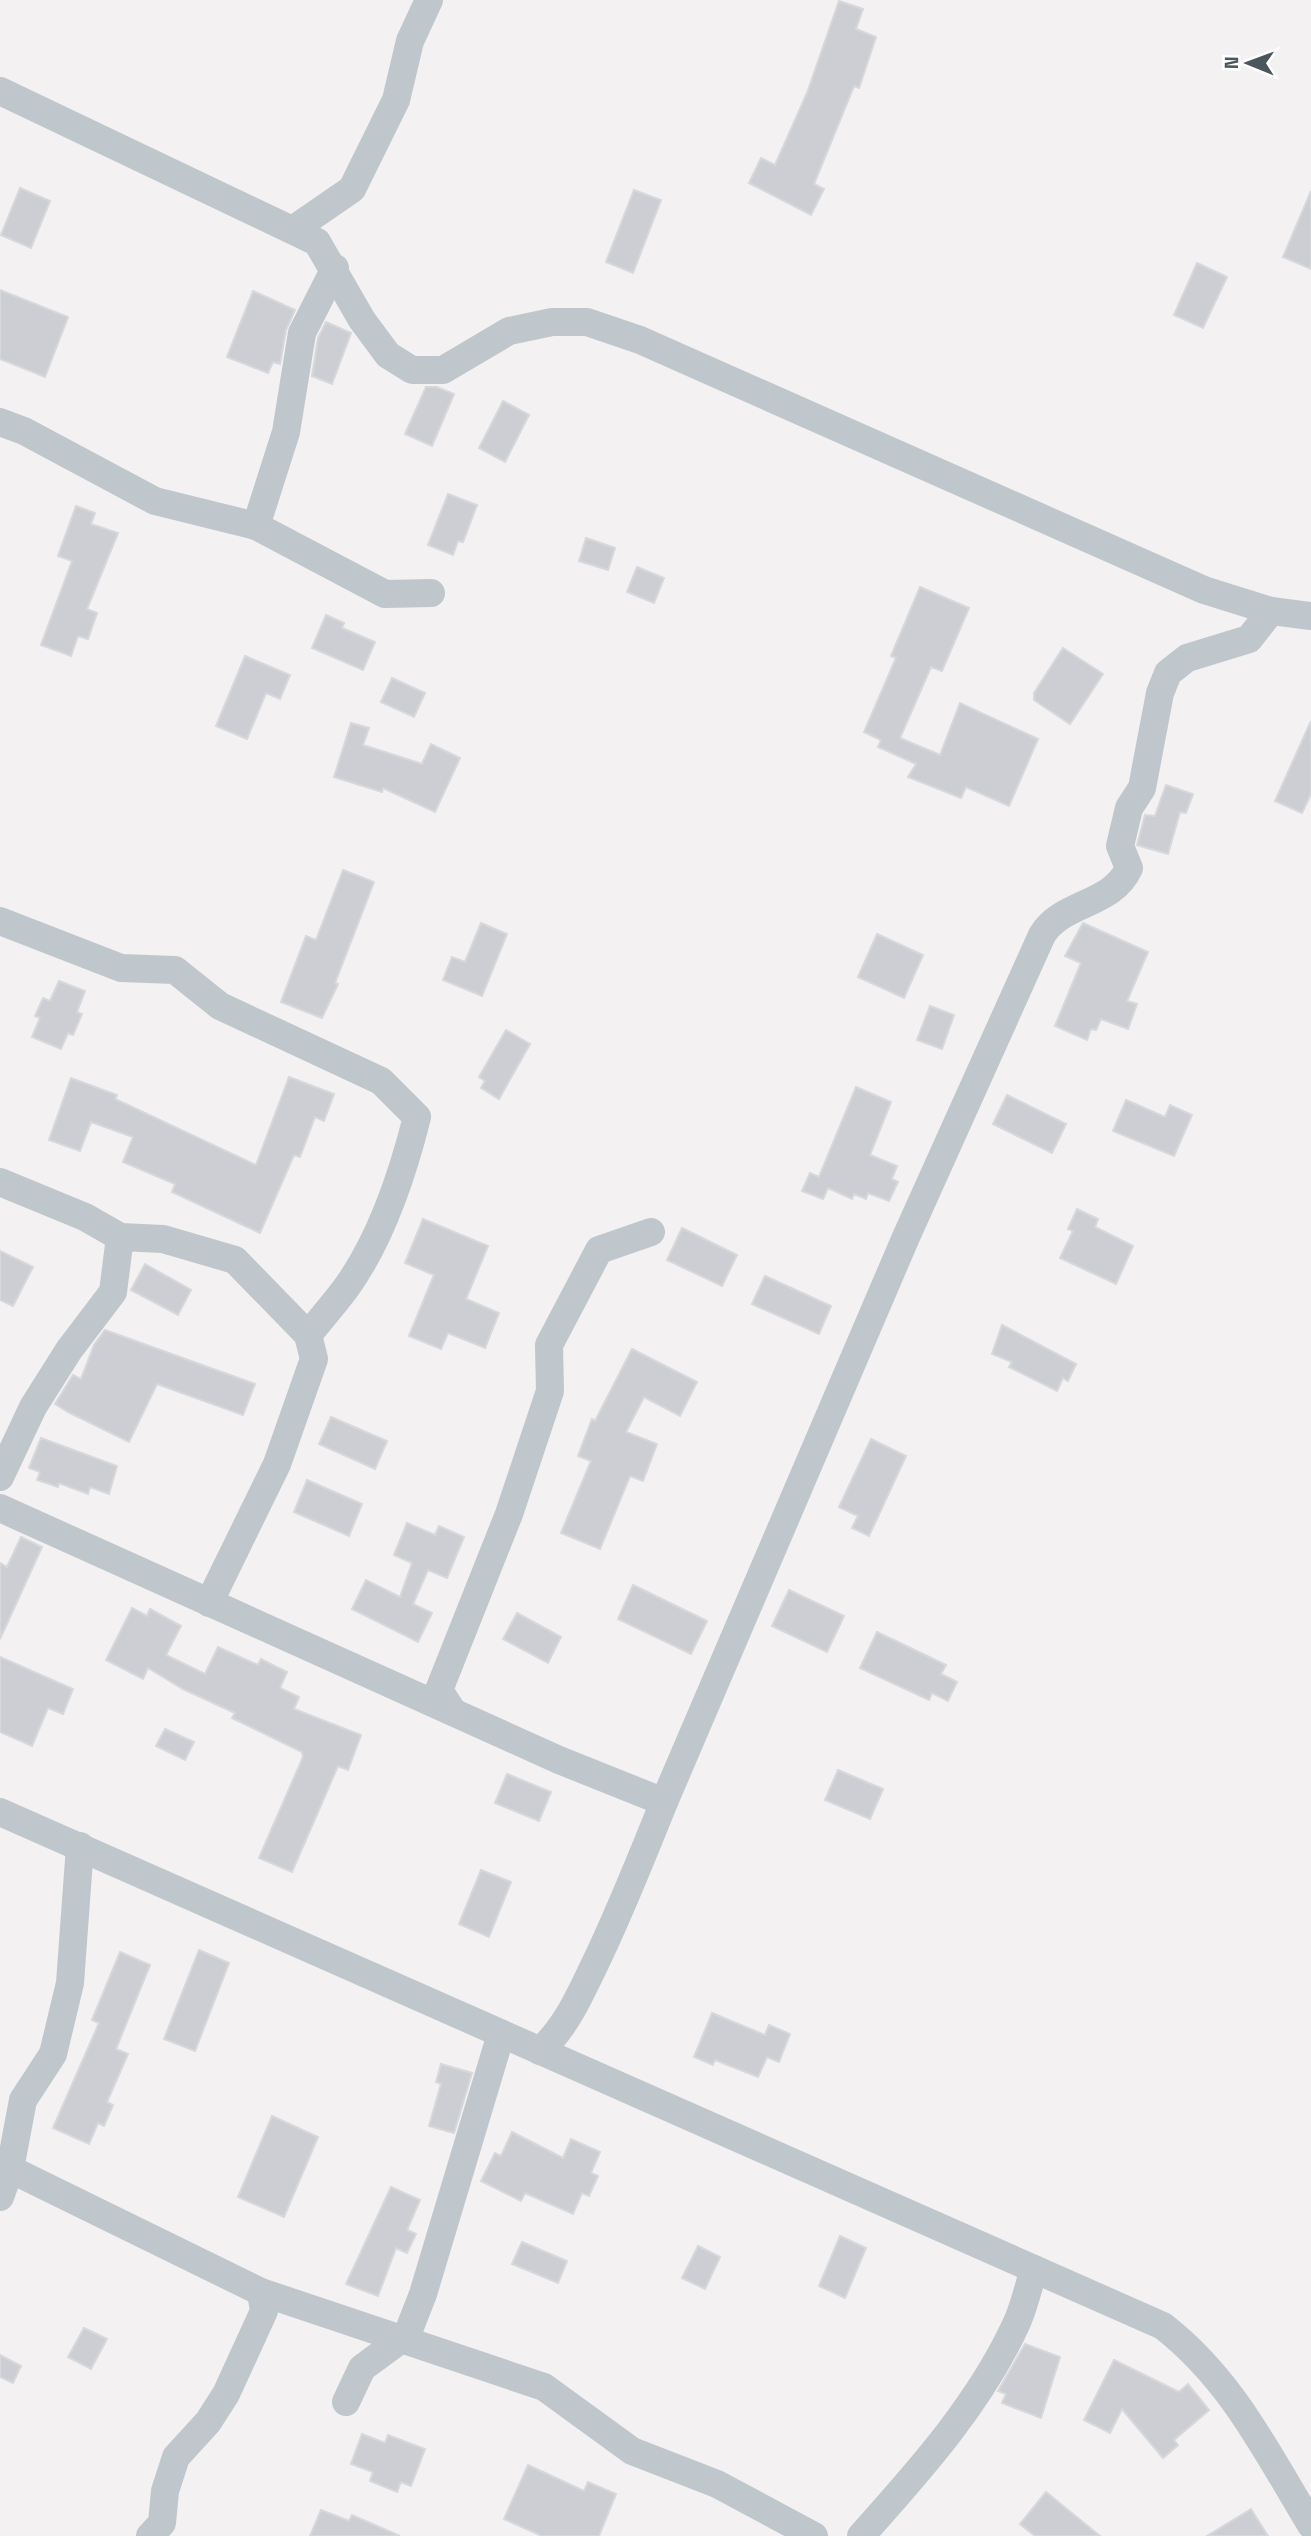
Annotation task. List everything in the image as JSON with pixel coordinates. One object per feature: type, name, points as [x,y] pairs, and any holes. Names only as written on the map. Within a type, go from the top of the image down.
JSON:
[{"type":"street","points":[[294,229],[352,189],[396,100],[410,41],[429,0]]},
{"type":"street","points":[[0,91],[317,242],[335,268],[362,320],[388,355],[412,370],[443,370],[509,331],[552,322],[587,322],[640,340],[1204,590],[1271,611],[1311,616]]},
{"type":"street","points":[[256,526],[286,432],[302,333],[335,268]]},
{"type":"street","points":[[0,422],[43,441],[97,469],[113,481],[155,501],[256,526],[385,594],[431,593]]},
{"type":"street","points":[[540,2051],[554,2039],[573,2009],[614,1925],[906,1237],[1037,945],[1049,923],[1114,890],[1124,880],[1129,868],[1120,846],[1129,808],[1142,788],[1160,693],[1168,673],[1187,658],[1249,639],[1271,611]]},
{"type":"street","points":[[0,921],[121,968],[175,970],[220,1006],[381,1081],[417,1117],[405,1162],[377,1229],[348,1286],[308,1335]]},
{"type":"street","points":[[0,1182],[85,1217],[120,1237],[163,1239],[235,1260],[308,1335],[314,1359],[277,1464],[209,1603]]},
{"type":"street","points":[[453,1712],[439,1690],[509,1514],[550,1391],[549,1345],[599,1250],[651,1232]]},
{"type":"street","points":[[0,1477],[33,1407],[69,1350],[113,1292],[120,1237]]},
{"type":"street","points":[[0,1508],[453,1712],[664,1802]]},
{"type":"street","points":[[0,1812],[569,2066],[1163,2326],[1190,2348],[1233,2395],[1311,2525]]},
{"type":"street","points":[[0,2197],[10,2169],[23,2100],[52,2054],[70,1983],[80,1846]]},
{"type":"street","points":[[346,2402],[362,2368],[380,2352],[403,2339],[423,2294],[501,2034]]},
{"type":"street","points":[[10,2169],[261,2292],[544,2387],[632,2451],[717,2484],[814,2536]]},
{"type":"street","points":[[861,2536],[910,2481],[979,2392],[1018,2318],[1034,2269]]},
{"type":"street","points":[[150,2536],[162,2523],[165,2491],[176,2457],[208,2422],[226,2394],[264,2311],[261,2292]]},
{"type":"building","points":[[839,1],[863,9],[856,29],[876,37],[859,88],[854,86],[814,184],[824,189],[811,215],[749,183],[761,158],[775,165],[807,93]]},
{"type":"building","points":[[20,188],[50,201],[31,248],[1,235]]},
{"type":"building","points":[[634,190],[661,200],[633,273],[606,262]]},
{"type":"building","points":[[1311,191],[1311,269],[1283,257]]},
{"type":"building","points":[[1197,263],[1227,277],[1203,328],[1174,315]]},
{"type":"building","points":[[0,290],[68,317],[45,377],[0,359]]},
{"type":"building","points":[[253,291],[295,310],[286,330],[280,364],[273,362],[268,373],[227,357]]},
{"type":"building","points":[[326,322],[351,333],[332,384],[312,376],[318,338]]},
{"type":"building","points":[[426,387],[437,387],[454,394],[432,446],[405,434]]},
{"type":"building","points":[[503,401],[529,415],[505,462],[479,448]]},
{"type":"building","points":[[448,494],[477,505],[463,542],[458,541],[453,555],[428,545]]},
{"type":"building","points":[[76,506],[95,513],[91,524],[118,533],[87,609],[97,613],[88,639],[78,636],[71,656],[41,645],[72,561],[58,556]]},
{"type":"building","points":[[586,538],[615,548],[608,570],[579,561]]},
{"type":"building","points":[[637,567],[664,578],[654,603],[627,592]]},
{"type":"building","points":[[920,587],[969,608],[942,671],[931,667],[900,738],[940,755],[960,703],[1038,739],[1009,806],[966,787],[961,798],[908,777],[916,764],[878,747],[881,740],[864,732],[896,658],[891,656]]},
{"type":"building","points":[[326,615],[344,623],[342,628],[375,642],[363,670],[312,648]]},
{"type":"building","points":[[1063,648],[1103,674],[1070,724],[1034,700],[1034,693]]},
{"type":"building","points":[[245,656],[290,675],[280,699],[266,693],[247,739],[216,726]]},
{"type":"building","points":[[392,678],[425,693],[414,717],[381,702]]},
{"type":"building","points":[[1311,721],[1311,794],[1302,813],[1275,801]]},
{"type":"building","points":[[351,723],[369,728],[363,745],[422,764],[431,744],[460,758],[435,812],[383,788],[382,792],[334,777]]},
{"type":"building","points":[[1166,785],[1193,794],[1186,813],[1180,812],[1168,854],[1137,845],[1145,815],[1155,816]]},
{"type":"building","points":[[343,870],[374,882],[335,983],[338,984],[322,1018],[281,1002],[306,936],[316,940]]},
{"type":"building","points":[[481,923],[507,934],[482,996],[443,980],[452,957],[465,962]]},
{"type":"building","points":[[1083,923],[1148,952],[1127,1001],[1137,1004],[1128,1029],[1101,1019],[1096,1030],[1091,1029],[1087,1040],[1055,1026],[1081,963],[1065,956]]},
{"type":"building","points":[[877,934],[923,955],[904,998],[858,977]]},
{"type":"building","points":[[59,981],[85,991],[77,1012],[82,1014],[73,1035],[68,1033],[61,1049],[32,1037],[40,1018],[35,1016],[43,998],[50,1001]]},
{"type":"building","points":[[930,1006],[954,1015],[942,1049],[917,1040]]},
{"type":"building","points":[[506,1030],[530,1044],[499,1099],[481,1088],[485,1081],[479,1077]]},
{"type":"building","points":[[289,1077],[334,1094],[324,1121],[315,1117],[300,1157],[294,1155],[260,1233],[172,1192],[175,1184],[123,1162],[133,1137],[91,1122],[80,1151],[49,1140],[71,1078],[117,1095],[115,1099],[256,1165]]},
{"type":"building","points":[[856,1087],[891,1102],[870,1155],[897,1166],[892,1179],[898,1182],[889,1201],[868,1193],[866,1199],[854,1194],[852,1199],[828,1188],[823,1199],[802,1191],[810,1173],[819,1177]]},
{"type":"building","points":[[1007,1095],[1066,1124],[1052,1153],[993,1124]]},
{"type":"building","points":[[1126,1100],[1165,1117],[1170,1105],[1192,1115],[1174,1156],[1113,1131]]},
{"type":"building","points":[[1077,1209],[1098,1219],[1095,1227],[1133,1246],[1116,1284],[1060,1258],[1073,1231],[1068,1229]]},
{"type":"building","points":[[423,1219],[488,1246],[466,1299],[499,1313],[485,1348],[448,1333],[441,1349],[409,1336],[434,1275],[405,1263]]},
{"type":"building","points":[[682,1228],[737,1255],[722,1286],[667,1260]]},
{"type":"building","points":[[0,1251],[33,1267],[13,1306],[0,1300]]},
{"type":"building","points":[[145,1264],[191,1290],[178,1315],[131,1290]]},
{"type":"building","points":[[765,1276],[831,1306],[819,1334],[752,1304]]},
{"type":"building","points":[[1002,1325],[1076,1364],[1068,1381],[1063,1378],[1057,1391],[1009,1367],[1012,1362],[992,1354]]},
{"type":"building","points":[[105,1330],[255,1384],[243,1415],[157,1384],[129,1442],[55,1404],[73,1375],[81,1379],[94,1345]]},
{"type":"building","points":[[632,1349],[697,1382],[680,1416],[644,1397],[626,1432],[657,1444],[643,1481],[630,1476],[600,1549],[561,1533],[591,1461],[578,1456],[592,1419],[595,1421]]},
{"type":"building","points":[[331,1417],[387,1441],[375,1469],[319,1444]]},
{"type":"building","points":[[41,1438],[117,1466],[109,1494],[90,1487],[88,1494],[59,1483],[58,1487],[37,1480],[40,1472],[29,1468]]},
{"type":"building","points":[[871,1439],[906,1456],[869,1536],[852,1528],[858,1516],[839,1507]]},
{"type":"building","points":[[307,1480],[362,1504],[349,1536],[294,1512]]},
{"type":"building","points":[[407,1523],[435,1535],[439,1526],[464,1537],[447,1578],[428,1570],[413,1604],[432,1613],[418,1642],[352,1609],[366,1580],[400,1597],[412,1563],[394,1555]]},
{"type":"building","points":[[21,1537],[42,1547],[0,1639],[0,1563],[7,1567]]},
{"type":"building","points":[[633,1585],[707,1621],[691,1654],[618,1619]]},
{"type":"building","points":[[789,1590],[844,1616],[827,1652],[772,1626]]},
{"type":"building","points":[[132,1608],[147,1616],[150,1609],[181,1626],[166,1655],[205,1674],[218,1647],[258,1665],[261,1659],[287,1672],[280,1688],[299,1697],[294,1709],[361,1735],[348,1770],[338,1766],[292,1872],[259,1858],[303,1757],[302,1752],[232,1718],[235,1713],[183,1689],[148,1668],[143,1679],[106,1660]]},
{"type":"building","points":[[517,1613],[561,1637],[548,1663],[503,1639]]},
{"type":"building","points":[[877,1632],[946,1665],[941,1674],[957,1682],[948,1701],[932,1693],[929,1700],[860,1668]]},
{"type":"building","points":[[0,1657],[73,1689],[63,1714],[48,1708],[32,1746],[0,1732]]},
{"type":"building","points":[[165,1729],[194,1742],[185,1760],[156,1746]]},
{"type":"building","points":[[838,1770],[883,1789],[870,1819],[825,1800]]},
{"type":"building","points":[[507,1774],[551,1792],[539,1821],[495,1803]]},
{"type":"building","points":[[481,1870],[511,1882],[489,1937],[459,1924]]},
{"type":"building","points":[[199,1950],[229,1963],[195,2051],[164,2039]]},
{"type":"building","points":[[120,1952],[150,1965],[116,2049],[128,2054],[107,2102],[113,2105],[104,2126],[98,2123],[89,2144],[53,2128],[99,2023],[92,2020]]},
{"type":"building","points":[[712,2013],[765,2035],[769,2025],[790,2034],[779,2062],[767,2057],[758,2077],[715,2060],[713,2065],[694,2057]]},
{"type":"building","points":[[441,2064],[472,2073],[454,2133],[429,2126],[441,2084],[436,2082]]},
{"type":"building","points":[[272,2116],[318,2137],[284,2217],[238,2197]]},
{"type":"building","points":[[512,2132],[563,2158],[571,2139],[600,2152],[591,2173],[598,2176],[589,2196],[582,2193],[573,2214],[525,2193],[521,2201],[481,2181],[495,2153],[501,2156]]},
{"type":"building","points":[[391,2187],[420,2200],[407,2230],[416,2234],[407,2253],[396,2248],[378,2296],[346,2284]]},
{"type":"building","points":[[840,2236],[866,2248],[845,2298],[819,2286]]},
{"type":"building","points":[[522,2242],[567,2261],[558,2283],[512,2264]]},
{"type":"building","points":[[698,2246],[720,2257],[705,2289],[682,2278]]},
{"type":"building","points":[[84,2328],[107,2339],[91,2369],[68,2357]]},
{"type":"building","points":[[1025,2344],[1060,2357],[1041,2418],[1002,2403],[1006,2394],[998,2391]]},
{"type":"building","points":[[0,2355],[21,2366],[13,2383],[0,2377]]},
{"type":"building","points":[[1114,2360],[1179,2392],[1188,2384],[1209,2410],[1174,2440],[1178,2445],[1163,2458],[1122,2409],[1110,2433],[1084,2420]]},
{"type":"building","points":[[362,2434],[385,2443],[388,2435],[425,2449],[411,2486],[401,2482],[397,2492],[370,2481],[373,2472],[351,2464]]},
{"type":"building","points":[[528,2465],[584,2491],[588,2482],[616,2494],[599,2536],[542,2536],[504,2519]]},
{"type":"building","points":[[1046,2492],[1100,2536],[1035,2536],[1020,2524]]},
{"type":"building","points":[[1251,2509],[1268,2536],[1207,2536]]},
{"type":"building","points":[[321,2510],[349,2521],[352,2515],[400,2536],[310,2536]]}]
